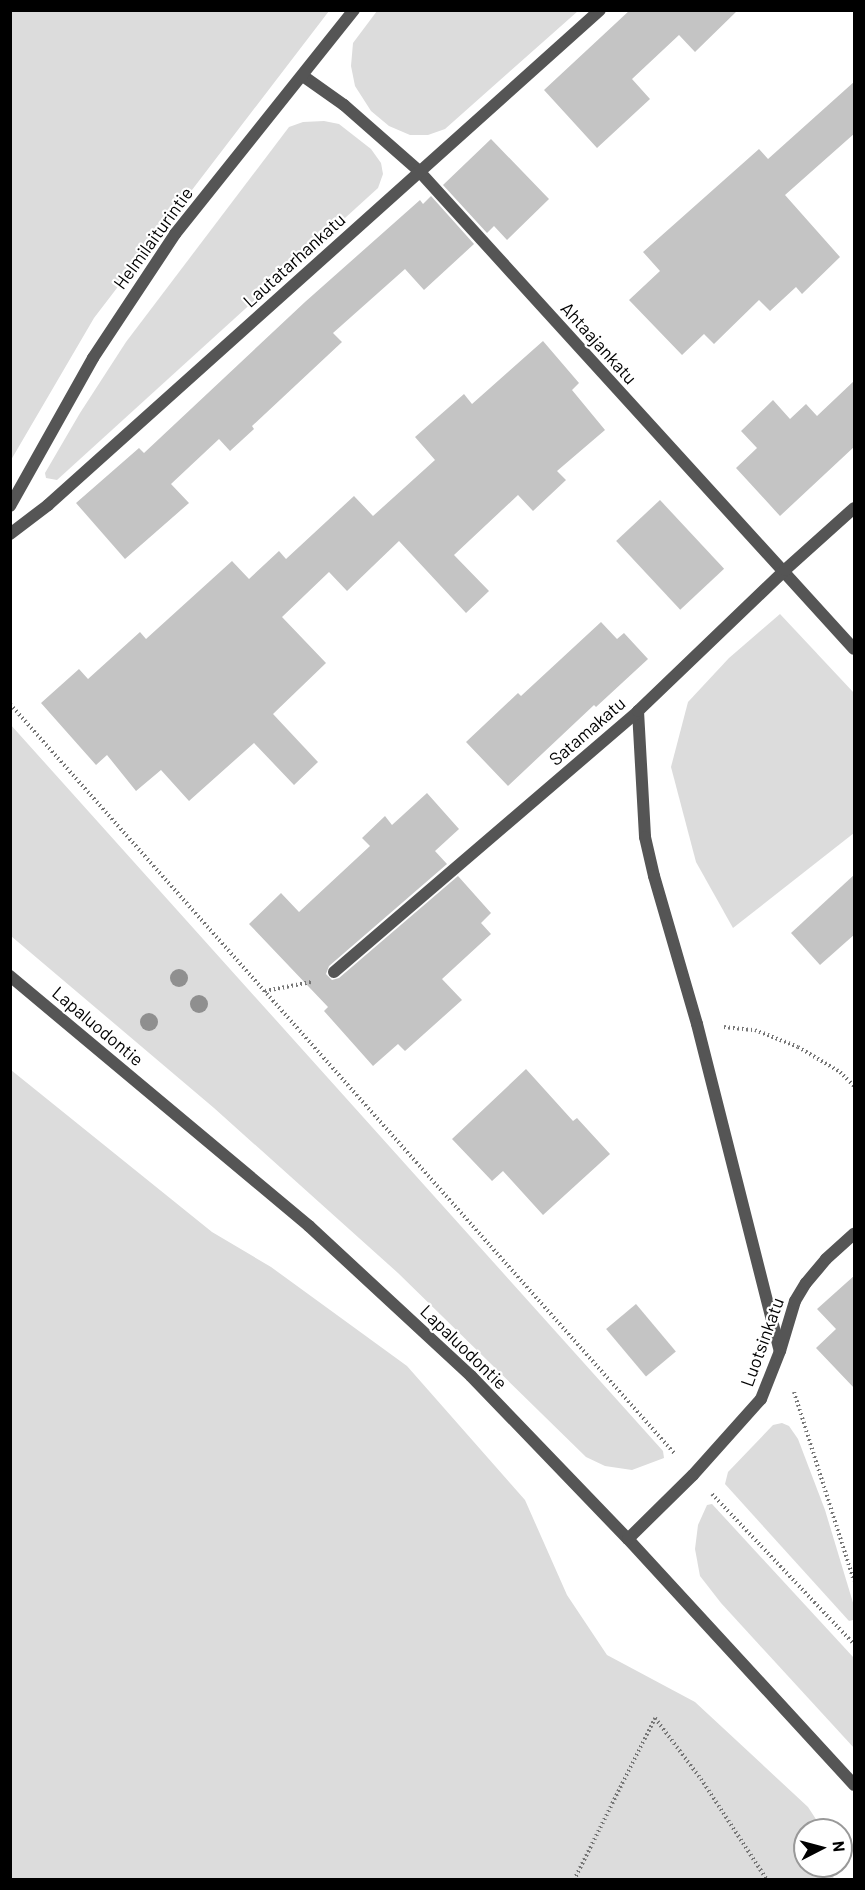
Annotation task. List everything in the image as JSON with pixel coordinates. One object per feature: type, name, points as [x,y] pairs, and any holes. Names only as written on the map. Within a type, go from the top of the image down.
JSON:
[{"type":"street","name":"Helmilaiturintie","points":[[10,506],[93,358],[175,234],[354,10]]},
{"type":"street","name":"Lautatarhankatu","points":[[10,534],[48,505],[600,10]]},
{"type":"street","name":"Ahtaajankatu","points":[[303,76],[344,105],[419,171],[855,649]]},
{"type":"street","name":"Satamakatu","points":[[334,972],[638,711],[785,570],[855,508]]},
{"type":"street","points":[[638,711],[645,837],[697,1024],[780,1351]]},
{"type":"street","name":"Lapaluodontie","points":[[10,976],[309,1226],[471,1376],[628,1539],[855,1785]]},
{"type":"street","name":"Luotsinkatu","points":[[628,1539],[693,1474],[761,1399],[780,1351],[795,1301],[806,1283],[826,1259],[855,1234]]},
{"type":"path","points":[[10,704],[693,1474],[855,1644]]},
{"type":"path","points":[[265,991],[308,983],[334,972]]},
{"type":"path","points":[[697,1024],[755,1030],[798,1047],[840,1072],[855,1086]]},
{"type":"path","points":[[780,1351],[855,1581]]},
{"type":"path","points":[[574,1880],[655,1718],[701,1779],[767,1880]]},
{"type":"shaded area","points":[[10,11],[329,11],[94,318],[11,460]]},
{"type":"shaded area","points":[[377,11],[578,11],[445,129],[428,135],[410,135],[389,126],[371,111],[355,86],[351,66],[353,43]]},
{"type":"shaded area","points":[[324,121],[339,124],[371,149],[381,163],[383,174],[378,188],[57,480],[46,478],[45,473],[80,413],[126,342],[289,127],[303,122]]},
{"type":"shaded area","points":[[780,614],[854,693],[854,833],[733,928],[696,862],[671,767],[688,702],[729,658]]},
{"type":"shaded area","points":[[10,724],[663,1451],[664,1458],[632,1470],[605,1466],[586,1457],[398,1273],[214,1108],[11,936]]},
{"type":"shaded area","points":[[11,1070],[212,1232],[271,1267],[407,1366],[525,1500],[567,1595],[607,1655],[695,1702],[808,1807],[815,1818],[793,1818],[793,1878],[833,1878],[833,1879],[11,1879]]},
{"type":"shaded area","points":[[782,1423],[789,1426],[798,1439],[825,1510],[854,1606],[853,1620],[849,1621],[725,1484],[728,1472],[773,1425]]},
{"type":"shaded area","points":[[712,1504],[854,1658],[854,1748],[721,1603],[700,1576],[695,1549],[698,1525],[707,1505]]},
{"type":"building","points":[[630,10],[738,10],[695,52],[679,35],[632,79],[650,99],[597,148],[544,90]]},
{"type":"building","points":[[855,81],[855,133],[785,195],[840,257],[802,294],[796,287],[770,311],[759,300],[714,344],[704,334],[682,355],[629,300],[660,271],[643,252],[759,149],[768,159]]},
{"type":"building","points":[[491,139],[549,199],[507,240],[494,226],[487,233],[443,185]]},
{"type":"building","points":[[431,196],[474,244],[424,290],[405,269],[333,333],[342,342],[252,426],[254,429],[230,451],[219,439],[171,484],[189,503],[125,559],[76,503],[139,448],[144,453],[305,302],[420,200],[423,204]]},
{"type":"building","points":[[543,341],[579,383],[572,390],[605,430],[557,471],[566,480],[533,511],[518,495],[454,555],[489,591],[466,613],[399,541],[347,591],[329,572],[282,617],[326,663],[273,714],[318,762],[294,785],[254,743],[189,801],[161,770],[136,791],[107,755],[96,765],[41,703],[79,669],[88,679],[140,632],[146,639],[232,561],[249,579],[279,551],[286,559],[354,496],[373,516],[435,460],[415,437],[464,394],[472,404]]},
{"type":"building","points":[[855,380],[855,446],[780,516],[736,468],[757,448],[741,431],[773,400],[790,419],[806,404],[817,416]]},
{"type":"building","points":[[660,500],[724,569],[680,610],[616,541]]},
{"type":"building","points":[[601,622],[617,639],[624,633],[648,659],[596,707],[594,705],[508,786],[466,742],[518,693],[521,696]]},
{"type":"building","points":[[427,793],[459,829],[435,851],[447,864],[329,966],[326,974],[332,980],[339,978],[458,876],[491,913],[481,923],[491,934],[442,979],[462,1000],[405,1051],[398,1044],[373,1066],[324,1011],[328,1007],[249,924],[281,893],[299,912],[370,846],[362,838],[385,816],[392,825]]},
{"type":"building","points":[[855,874],[855,934],[820,965],[791,933]]},
{"type":"building","points":[[526,1069],[573,1121],[577,1118],[610,1154],[543,1215],[503,1171],[492,1181],[452,1139]]},
{"type":"building","points":[[855,1275],[855,1389],[816,1348],[836,1329],[817,1309]]},
{"type":"building","points":[[636,1304],[676,1351],[646,1377],[606,1329]]}]
